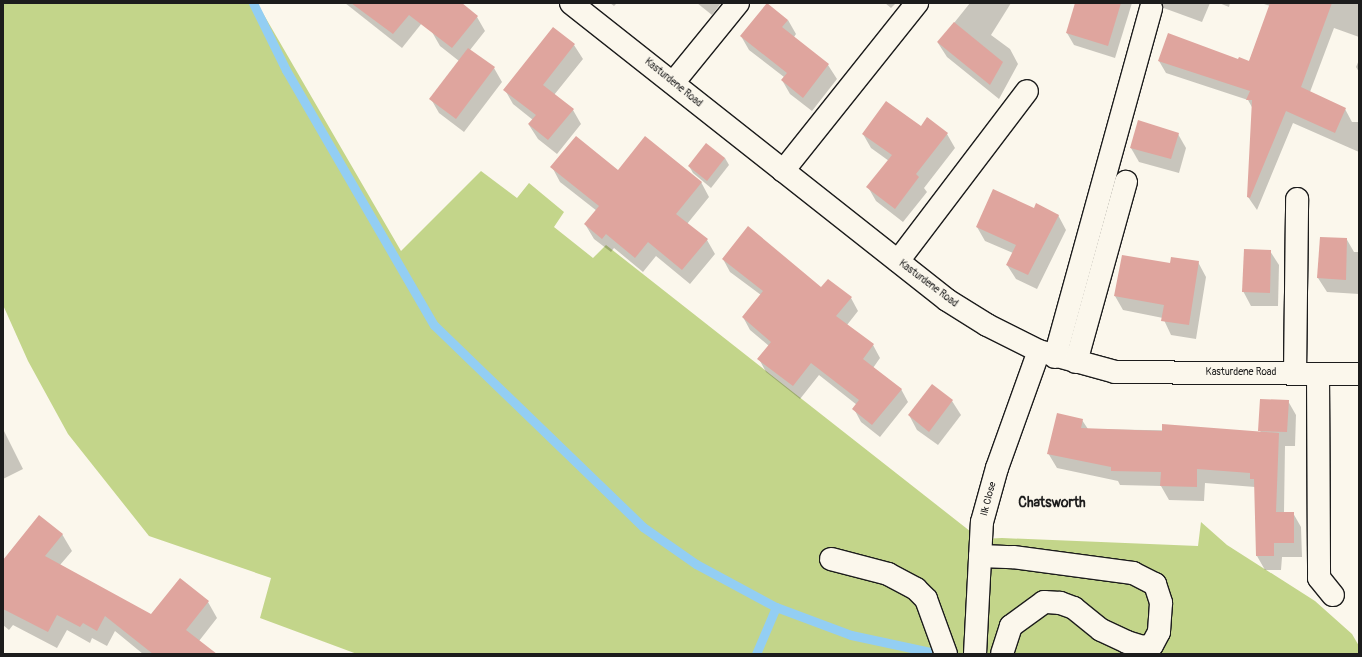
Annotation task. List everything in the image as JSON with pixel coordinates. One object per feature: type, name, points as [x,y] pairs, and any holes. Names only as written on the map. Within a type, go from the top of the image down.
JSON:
[{"type":"street","name":"Kasturdene Road","points":[[571,3],[898,261],[967,312],[1057,356],[1115,372],[1359,374]]},
{"type":"street","points":[[673,83],[738,3]]},
{"type":"street","points":[[783,171],[917,3]]},
{"type":"street","points":[[1057,356],[1151,8]]},
{"type":"street","points":[[898,261],[1027,91]]},
{"type":"street","points":[[1057,356],[1126,182]]},
{"type":"street","points":[[1295,374],[1297,200]]},
{"type":"street","name":"Ilk Close","points":[[975,654],[982,522],[997,468],[1057,356]]},
{"type":"street","points":[[1318,374],[1319,578],[1333,595]]},
{"type":"street","points":[[980,556],[1013,557],[1133,573],[1155,584],[1161,604],[1159,632],[1152,645],[1143,647],[1127,642],[1102,630],[1074,608],[1060,603],[1044,602],[1011,626],[1002,654]]},
{"type":"street","points":[[830,559],[888,574],[916,589],[926,599],[946,654]]},
{"type":"green space","points":[[3,3],[257,3],[401,251],[481,171],[517,198],[529,183],[564,212],[554,227],[593,258],[606,245],[980,539],[1002,538],[1198,546],[1201,522],[1227,545],[1315,601],[1352,634],[1359,646],[1359,654],[357,654],[260,618],[271,578],[149,536],[68,434],[28,361],[3,305]]},
{"type":"building","points":[[351,3],[462,3],[478,16],[452,48],[409,15],[393,34]]},
{"type":"building","points":[[767,3],[788,20],[782,27],[829,64],[803,98],[781,80],[787,73],[740,36]]},
{"type":"building","points":[[1075,3],[1121,3],[1108,46],[1066,33]]},
{"type":"building","points":[[1270,3],[1332,3],[1301,87],[1346,108],[1335,133],[1286,111],[1250,198],[1247,197],[1252,100],[1246,100],[1250,91],[1158,61],[1168,33],[1238,59],[1239,57],[1249,61]]},
{"type":"building","points":[[954,22],[1003,62],[990,85],[937,42]]},
{"type":"building","points":[[553,27],[575,44],[543,85],[574,109],[548,140],[528,124],[536,115],[503,90]]},
{"type":"building","points":[[468,48],[495,67],[456,119],[429,99]]},
{"type":"building","points":[[886,101],[921,126],[927,117],[948,133],[916,174],[919,177],[895,209],[866,187],[892,155],[862,134]]},
{"type":"building","points":[[1138,120],[1179,133],[1171,159],[1130,148]]},
{"type":"building","points":[[576,136],[618,170],[645,136],[702,182],[676,214],[708,239],[682,270],[648,242],[635,258],[606,234],[602,239],[584,224],[599,206],[550,167]]},
{"type":"building","points":[[706,143],[725,158],[707,181],[688,166]]},
{"type":"building","points":[[993,189],[1034,208],[1036,203],[1059,215],[1028,275],[1006,265],[1016,245],[976,227]]},
{"type":"building","points":[[748,226],[821,287],[828,279],[852,297],[836,316],[874,344],[863,359],[902,389],[872,425],[852,409],[859,400],[811,363],[793,386],[757,359],[771,342],[742,317],[763,291],[722,259]]},
{"type":"building","points":[[1320,237],[1347,238],[1346,280],[1317,278]]},
{"type":"building","points":[[1244,249],[1271,250],[1270,293],[1242,292]]},
{"type":"building","points":[[1122,255],[1170,263],[1171,257],[1199,261],[1189,325],[1161,321],[1164,305],[1114,296]]},
{"type":"building","points":[[932,384],[953,400],[929,432],[908,415]]},
{"type":"building","points":[[1260,399],[1289,400],[1287,432],[1258,431]]},
{"type":"building","points":[[1057,413],[1083,419],[1081,428],[1162,431],[1162,424],[1279,433],[1276,512],[1294,512],[1294,543],[1274,543],[1274,556],[1256,556],[1254,479],[1250,479],[1250,473],[1197,469],[1197,487],[1160,486],[1161,472],[1111,471],[1111,467],[1047,454]]},
{"type":"building","points":[[39,515],[63,534],[45,556],[151,614],[180,578],[209,601],[186,630],[217,654],[153,654],[105,616],[97,631],[83,623],[80,627],[57,615],[48,632],[3,609],[3,560]]},
{"type":"waterway","points":[[253,3],[286,70],[434,325],[643,527],[696,564],[776,607],[851,635],[930,652]]},
{"type":"waterway","points":[[756,654],[776,607]]},
{"type":"district","name":"Chatsworth","points":[[1052,503]]}]
